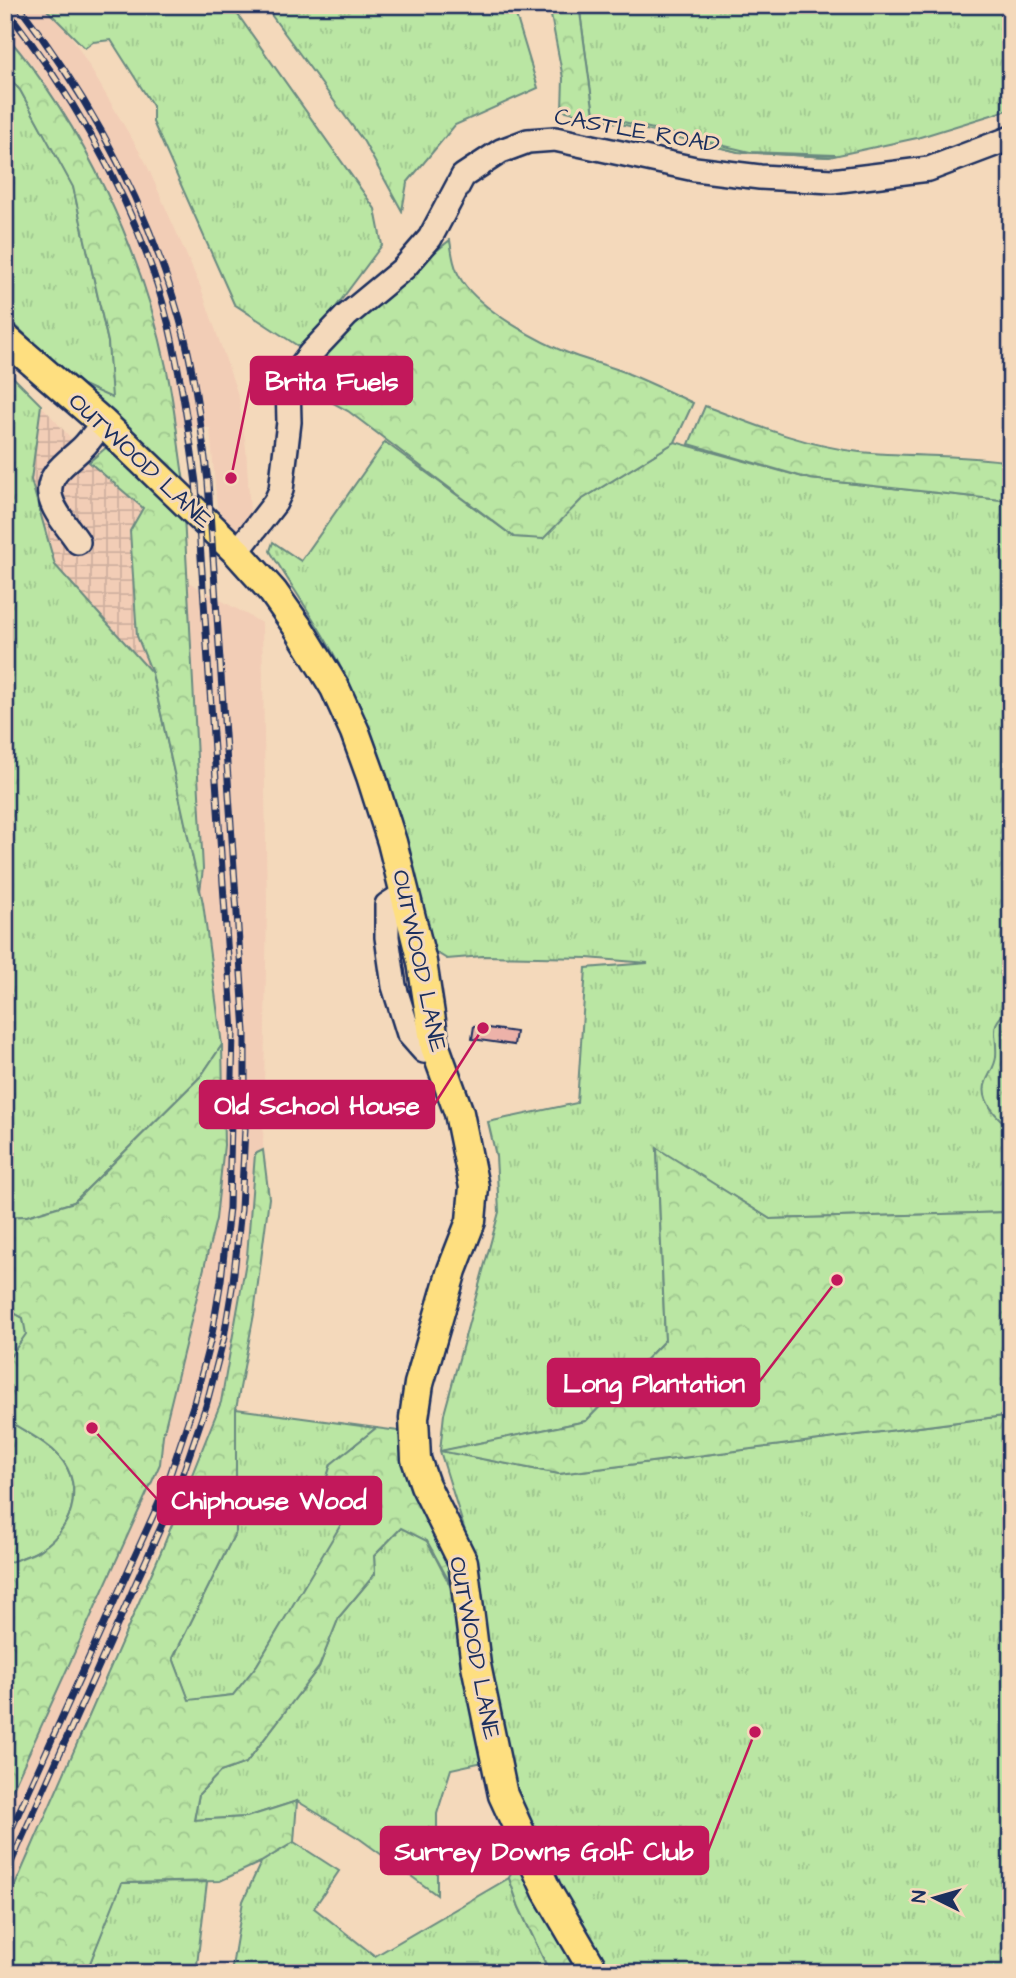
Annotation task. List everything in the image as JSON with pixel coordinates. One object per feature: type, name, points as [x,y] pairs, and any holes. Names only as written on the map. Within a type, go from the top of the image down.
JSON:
[{"type":"main road","name":"OUTWOOD LANE","points":[[5,338],[103,423],[236,552],[273,592],[335,688],[371,775],[392,842],[422,962],[435,1047],[459,1113],[474,1187],[471,1221],[453,1270],[419,1384],[414,1418],[416,1459],[425,1485],[463,1562],[476,1665],[503,1796],[547,1891],[595,1973]]},
{"type":"street","name":"CASTLE ROAD","points":[[236,552],[275,503],[281,490],[289,422],[288,383],[310,354],[346,316],[404,268],[430,238],[463,176],[501,151],[528,141],[555,139],[695,169],[760,177],[832,181],[929,169],[1011,138]]},
{"type":"street","points":[[78,542],[53,505],[50,484],[56,472],[85,445],[103,423]]},
{"type":"shaded area","points":[[5,5],[42,5],[69,32],[145,161],[201,288],[239,398],[246,448],[250,513],[235,533],[217,508],[210,428],[176,427],[167,371],[142,279],[103,182],[35,68],[5,34]]},
{"type":"shaded area","points":[[41,405],[87,456],[89,462],[143,508],[130,531],[137,636],[152,673],[55,565],[31,480]]},
{"type":"shaded area","points":[[188,582],[262,623],[267,903],[263,1150],[221,1402],[16,1883],[5,1918],[5,1806],[160,1464],[163,1435],[224,1145],[222,1045],[200,891]]},
{"type":"green space","points":[[42,5],[231,5],[375,209],[382,245],[304,350],[234,304],[153,122],[153,106],[111,40],[93,42],[85,48]]},
{"type":"green space","points":[[264,5],[513,5],[538,88],[455,125],[407,183],[402,211],[364,142]]},
{"type":"green space","points":[[549,5],[579,5],[594,115],[750,152],[836,155],[829,157],[738,152],[562,110],[563,78]]},
{"type":"green space","points":[[579,5],[1011,5],[1011,109],[917,138],[829,157],[738,152],[594,115]]},
{"type":"green space","points":[[5,34],[34,70],[85,150],[126,237],[143,282],[167,371],[184,482],[83,385],[112,398],[108,342],[73,187],[20,90],[5,73]]},
{"type":"green space","points":[[5,73],[20,90],[73,186],[108,342],[113,399],[83,385],[5,315]]},
{"type":"green space","points":[[450,240],[455,266],[462,281],[497,314],[560,350],[622,371],[693,403],[675,442],[581,500],[543,539],[514,537],[348,411],[295,382],[341,328]]},
{"type":"green space","points":[[5,369],[41,405],[31,480],[55,565],[152,673],[203,903],[222,1045],[201,1076],[74,1202],[27,1216],[5,1217]]},
{"type":"green space","points":[[705,406],[781,434],[840,449],[1011,462],[1011,501],[810,479],[689,444]]},
{"type":"green space","points":[[385,442],[514,537],[543,538],[581,500],[675,442],[810,479],[1011,501],[1011,604],[1007,629],[1011,737],[1011,1212],[770,1219],[657,1149],[665,1340],[586,1421],[442,1451],[559,1474],[1011,1415],[1011,1973],[606,1973],[513,1798],[487,1665],[475,1563],[440,1451],[444,1414],[499,1212],[496,1156],[488,1122],[577,1103],[586,968],[648,963],[587,958],[483,956],[447,959],[434,951],[406,842],[371,734],[332,651],[270,551],[273,542],[301,561]]},
{"type":"green space","points":[[108,446],[184,516],[203,869],[200,891],[152,673],[137,636],[130,531],[143,508],[89,462]]},
{"type":"green space","points":[[1011,1007],[1011,1128],[987,1102],[985,1089],[995,1061],[996,1025]]},
{"type":"green space","points":[[222,1045],[224,1145],[216,1219],[163,1435],[160,1464],[5,1806],[5,1564],[36,1552],[58,1534],[66,1522],[73,1496],[72,1482],[59,1456],[5,1418],[5,1364],[26,1334],[23,1318],[5,1308],[5,1217],[27,1216],[74,1202],[201,1076]]},
{"type":"green space","points":[[657,1148],[770,1219],[1011,1212],[1011,1415],[559,1474],[440,1451],[586,1421],[665,1340]]},
{"type":"green space","points":[[263,1150],[269,1198],[254,1314],[236,1409],[236,1531],[173,1658],[189,1700],[233,1695],[257,1665],[346,1516],[325,1484],[331,1464],[376,1428],[406,1432],[447,1553],[455,1592],[427,1541],[401,1528],[374,1556],[375,1574],[339,1617],[319,1667],[246,1763],[220,1772],[199,1794],[194,1820],[247,1817],[297,1801],[294,1842],[261,1862],[220,1881],[122,1883],[86,1973],[5,1973],[5,1918],[16,1883],[163,1547],[221,1402],[247,1256],[255,1154]]},
{"type":"green space","points":[[5,1308],[23,1318],[27,1334],[5,1364]]},
{"type":"green space","points":[[236,1409],[376,1428],[331,1464],[325,1484],[347,1516],[257,1665],[233,1695],[189,1701],[173,1658],[236,1531]]},
{"type":"green space","points":[[5,1418],[59,1456],[72,1482],[73,1496],[66,1522],[48,1544],[36,1552],[5,1564]]},
{"type":"green space","points":[[402,1527],[427,1541],[455,1595],[483,1762],[451,1769],[437,1814],[437,1895],[360,1839],[297,1801],[247,1817],[194,1820],[199,1794],[220,1772],[246,1763],[319,1667],[339,1617],[375,1574],[374,1556]]},
{"type":"green space","points":[[294,1842],[339,1871],[314,1908],[375,1956],[509,1878],[519,1907],[550,1973],[231,1973],[243,1901],[261,1862]]},
{"type":"green space","points":[[517,1857],[582,1973],[550,1973],[519,1907],[509,1878]]},
{"type":"green space","points":[[207,1882],[196,1973],[86,1973],[121,1883]]},
{"type":"building","points":[[474,1026],[516,1032],[514,1045],[472,1039]]},
{"type":"railway","points":[[5,1876],[177,1491],[206,1406],[224,1337],[233,1282],[241,1209],[245,1128],[245,1032],[208,482],[190,360],[167,277],[133,194],[93,116],[45,41],[18,5]]},
{"type":"railway","points":[[5,8],[57,81],[104,159],[141,241],[169,326],[196,483],[233,1032],[229,1208],[212,1334],[194,1403],[166,1487],[5,1843]]},
{"type":"place","name":"Brita Fuels","points":[[231,478]]},
{"type":"place","name":"Old School House","points":[[483,1028]]},
{"type":"place","name":"Long Plantation","points":[[837,1280]]},
{"type":"place","name":"Chiphouse Wood","points":[[92,1428]]},
{"type":"place","name":"Surrey Downs Golf Club","points":[[755,1732]]}]
